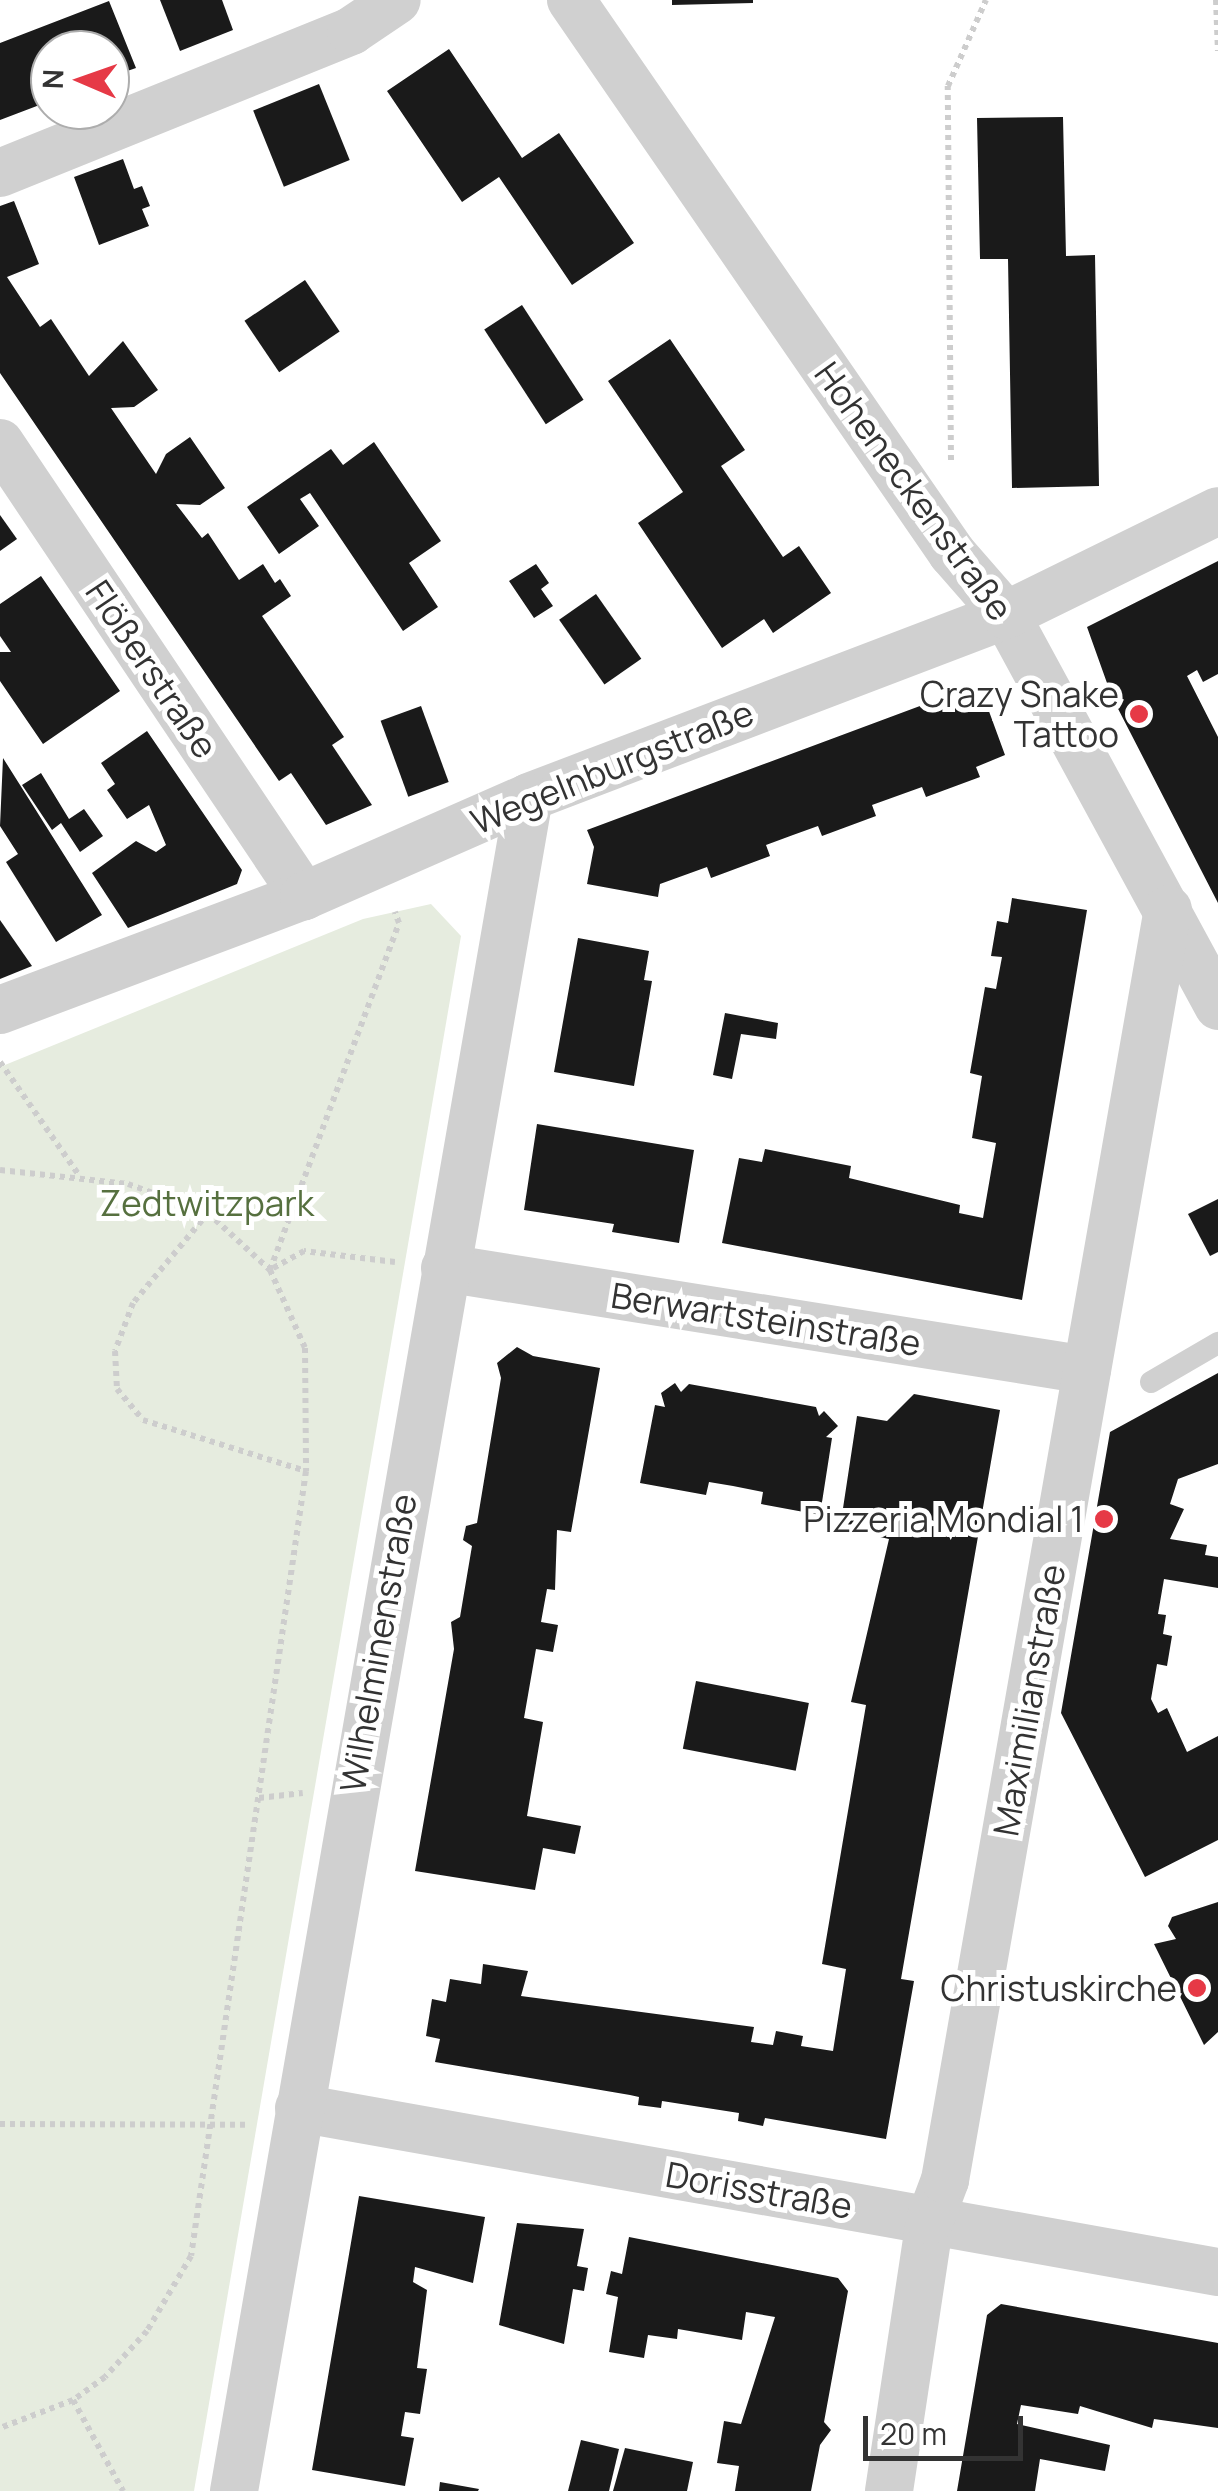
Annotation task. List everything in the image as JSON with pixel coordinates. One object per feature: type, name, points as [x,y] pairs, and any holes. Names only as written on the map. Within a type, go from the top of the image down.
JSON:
[{"type":"street","points":[[0,173],[352,31],[397,0]]},
{"type":"street","name":"Hoheneckenstraße","points":[[571,0],[952,553],[1006,615],[1218,1006]]},
{"type":"street","name":"Flößerstraße","points":[[0,443],[304,896]]},
{"type":"street","name":"Wegelnburgstraße","points":[[0,1010],[304,896],[528,797],[1006,615],[1218,511]]},
{"type":"street","name":"Wilhelminenstraße","points":[[234,2491],[528,797]]},
{"type":"street","name":"Maximilianstraße","points":[[888,2491],[930,2220],[945,2180],[1168,908]]},
{"type":"street","name":"Berwartsteinstraße","points":[[445,1268],[1087,1370]]},
{"type":"street","name":"Dorisstraße","points":[[299,2115],[1218,2272]]},
{"type":"lane","points":[[1151,1382],[1218,1343]]},
{"type":"path","points":[[951,475],[948,86],[986,0]]},
{"type":"path","points":[[1216,0],[1218,50]]},
{"type":"path","points":[[270,1270],[399,923],[379,863]]},
{"type":"path","points":[[0,1062],[78,1174]]},
{"type":"path","points":[[0,1170],[78,1174],[208,1213],[270,1270],[304,1348],[306,1471],[191,2256],[148,2331],[73,2400],[0,2428]]},
{"type":"path","points":[[208,1213],[134,1303],[115,1350],[117,1390],[143,1420],[306,1471]]},
{"type":"path","points":[[270,1270],[304,1251],[445,1268]]},
{"type":"path","points":[[0,2124],[213,2126],[299,2115]]},
{"type":"path","points":[[73,2400],[123,2491]]},
{"type":"green space","name":"Zedtwitzpark","points":[[431,904],[461,936],[194,2491],[0,2491],[0,1067],[363,919]]},
{"type":"building","points":[[160,0],[222,0],[233,30],[180,51]]},
{"type":"building","points":[[672,0],[753,0],[753,3],[672,5]]},
{"type":"building","points":[[109,1],[121,30],[34,30]]},
{"type":"building","points":[[30,31],[30,109],[0,120],[0,43]]},
{"type":"building","points":[[449,49],[522,158],[559,133],[634,243],[572,285],[499,177],[462,202],[387,91]]},
{"type":"building","points":[[319,84],[350,160],[284,187],[253,111]]},
{"type":"building","points":[[1063,117],[1066,256],[1095,255],[1099,486],[1012,488],[1008,259],[980,259],[977,118]]},
{"type":"building","points":[[123,159],[134,189],[142,186],[150,206],[142,209],[149,226],[99,245],[74,177]]},
{"type":"building","points":[[14,201],[39,264],[7,277],[40,327],[51,319],[89,376],[123,341],[158,390],[134,407],[111,408],[156,474],[166,454],[190,437],[225,488],[200,505],[176,504],[202,538],[208,533],[239,580],[263,564],[275,583],[280,579],[291,596],[262,616],[344,737],[332,745],[372,805],[326,825],[291,773],[279,781],[0,373],[0,206]]},
{"type":"building","points":[[305,280],[340,331],[279,372],[244,321]]},
{"type":"building","points":[[522,305],[584,400],[546,424],[484,330]]},
{"type":"building","points":[[670,339],[745,450],[721,466],[783,557],[799,546],[831,593],[773,633],[764,619],[722,648],[638,523],[683,492],[608,381]]},
{"type":"building","points":[[374,442],[441,541],[409,563],[438,607],[403,631],[310,493],[300,499],[319,526],[279,554],[247,507],[331,449],[343,465]]},
{"type":"building","points":[[0,515],[17,539],[0,551]]},
{"type":"building","points":[[1218,561],[1218,674],[1203,682],[1197,670],[1187,676],[1218,737],[1218,903],[1112,697],[1087,627]]},
{"type":"building","points":[[536,564],[549,583],[541,589],[553,606],[534,618],[509,581]]},
{"type":"building","points":[[41,576],[120,691],[43,744],[0,681],[0,652],[11,652],[0,636],[0,604]]},
{"type":"building","points":[[596,594],[641,659],[604,685],[559,620]]},
{"type":"building","points":[[979,684],[1005,755],[976,767],[980,777],[926,797],[922,787],[872,805],[876,816],[822,836],[818,826],[766,845],[770,856],[711,878],[707,867],[660,884],[658,897],[587,884],[594,847],[587,830]]},
{"type":"building","points":[[421,706],[449,782],[408,797],[381,721]]},
{"type":"building","points":[[147,731],[242,870],[237,884],[128,928],[92,873],[136,841],[156,852],[166,845],[149,805],[127,819],[107,790],[115,784],[101,763]]},
{"type":"building","points":[[3,758],[102,915],[56,942],[6,862],[18,854],[0,826]]},
{"type":"building","points":[[41,773],[69,819],[84,809],[103,836],[80,852],[61,823],[52,830],[22,785]]},
{"type":"building","points":[[1012,898],[1087,910],[1022,1300],[722,1243],[739,1158],[762,1162],[765,1149],[851,1166],[849,1178],[960,1205],[959,1213],[983,1218],[996,1143],[972,1138],[982,1076],[970,1073],[985,987],[996,989],[1002,957],[991,956],[997,921],[1008,923]]},
{"type":"building","points":[[0,920],[32,966],[0,979]]},
{"type":"building","points":[[578,938],[649,951],[644,980],[652,981],[634,1086],[554,1072]]},
{"type":"building","points":[[725,1013],[778,1023],[776,1039],[741,1034],[732,1079],[713,1075]]},
{"type":"building","points":[[537,1124],[694,1150],[679,1243],[612,1232],[614,1224],[524,1210]]},
{"type":"building","points":[[1218,1199],[1218,1252],[1210,1256],[1188,1214]]},
{"type":"building","points":[[517,1347],[533,1356],[600,1368],[571,1532],[557,1530],[555,1590],[547,1589],[541,1622],[558,1625],[553,1652],[536,1649],[524,1718],[543,1722],[527,1816],[581,1826],[575,1854],[543,1848],[535,1890],[415,1871],[454,1649],[451,1622],[460,1617],[472,1546],[463,1540],[466,1526],[477,1523],[501,1378],[497,1363]]},
{"type":"building","points":[[1218,1373],[1218,1464],[1178,1479],[1170,1504],[1184,1509],[1170,1539],[1207,1545],[1205,1555],[1218,1557],[1218,1588],[1164,1579],[1158,1614],[1166,1615],[1163,1634],[1172,1636],[1167,1666],[1157,1664],[1151,1699],[1158,1713],[1167,1708],[1187,1752],[1218,1736],[1218,1840],[1145,1877],[1061,1713],[1110,1432]]},
{"type":"building","points":[[675,1383],[681,1392],[689,1384],[816,1407],[819,1416],[824,1411],[838,1426],[826,1437],[832,1438],[820,1515],[761,1504],[763,1492],[733,1486],[709,1482],[706,1495],[640,1483],[655,1405],[665,1407],[661,1393]]},
{"type":"building","points":[[914,1394],[1000,1410],[901,1979],[914,1981],[886,2139],[765,2118],[763,2126],[738,2121],[739,2113],[662,2101],[661,2108],[638,2105],[639,2097],[630,2095],[435,2062],[440,2039],[426,2036],[432,1999],[446,2002],[450,1979],[481,1984],[483,1964],[528,1971],[521,1996],[754,2027],[751,2042],[773,2045],[776,2031],[803,2036],[801,2046],[833,2051],[846,1969],[822,1964],[866,1705],[851,1702],[889,1539],[840,1528],[857,1416],[887,1421]]},
{"type":"building","points":[[696,1681],[809,1703],[796,1771],[683,1749]]},
{"type":"building","name":"Christuskirche","points":[[1218,1902],[1218,2032],[1204,2045],[1154,1944],[1176,1939],[1168,1926],[1172,1917]]},
{"type":"building","points":[[359,2196],[485,2217],[473,2283],[415,2267],[413,2282],[427,2290],[417,2368],[427,2369],[420,2414],[405,2412],[401,2436],[414,2438],[405,2486],[312,2470]]},
{"type":"building","points":[[517,2223],[584,2229],[577,2266],[588,2268],[584,2291],[573,2289],[564,2344],[499,2325]]},
{"type":"building","points":[[629,2237],[838,2278],[848,2291],[824,2422],[831,2430],[820,2445],[811,2491],[735,2491],[739,2466],[717,2463],[724,2421],[741,2424],[775,2317],[746,2312],[742,2340],[678,2329],[677,2339],[648,2335],[644,2358],[609,2352],[618,2297],[606,2294],[611,2271],[622,2274]]},
{"type":"building","points":[[1001,2304],[1218,2343],[1218,2428],[1154,2419],[1152,2428],[1080,2406],[1078,2414],[1021,2405],[1017,2424],[1110,2445],[1105,2471],[1040,2459],[1035,2491],[957,2491],[987,2315]]},
{"type":"building","points":[[581,2440],[619,2449],[609,2491],[568,2491]]},
{"type":"building","points":[[625,2448],[693,2462],[687,2491],[613,2491]]},
{"type":"building","points":[[440,2482],[479,2489],[439,2491]]},
{"type":"place","name":"Crazy Snake Tattoo","points":[[1139,714]]},
{"type":"place","name":"Pizzeria Mondial 1","points":[[1104,1519]]},
{"type":"place","name":"Christuskirche","points":[[1197,1988]]}]
